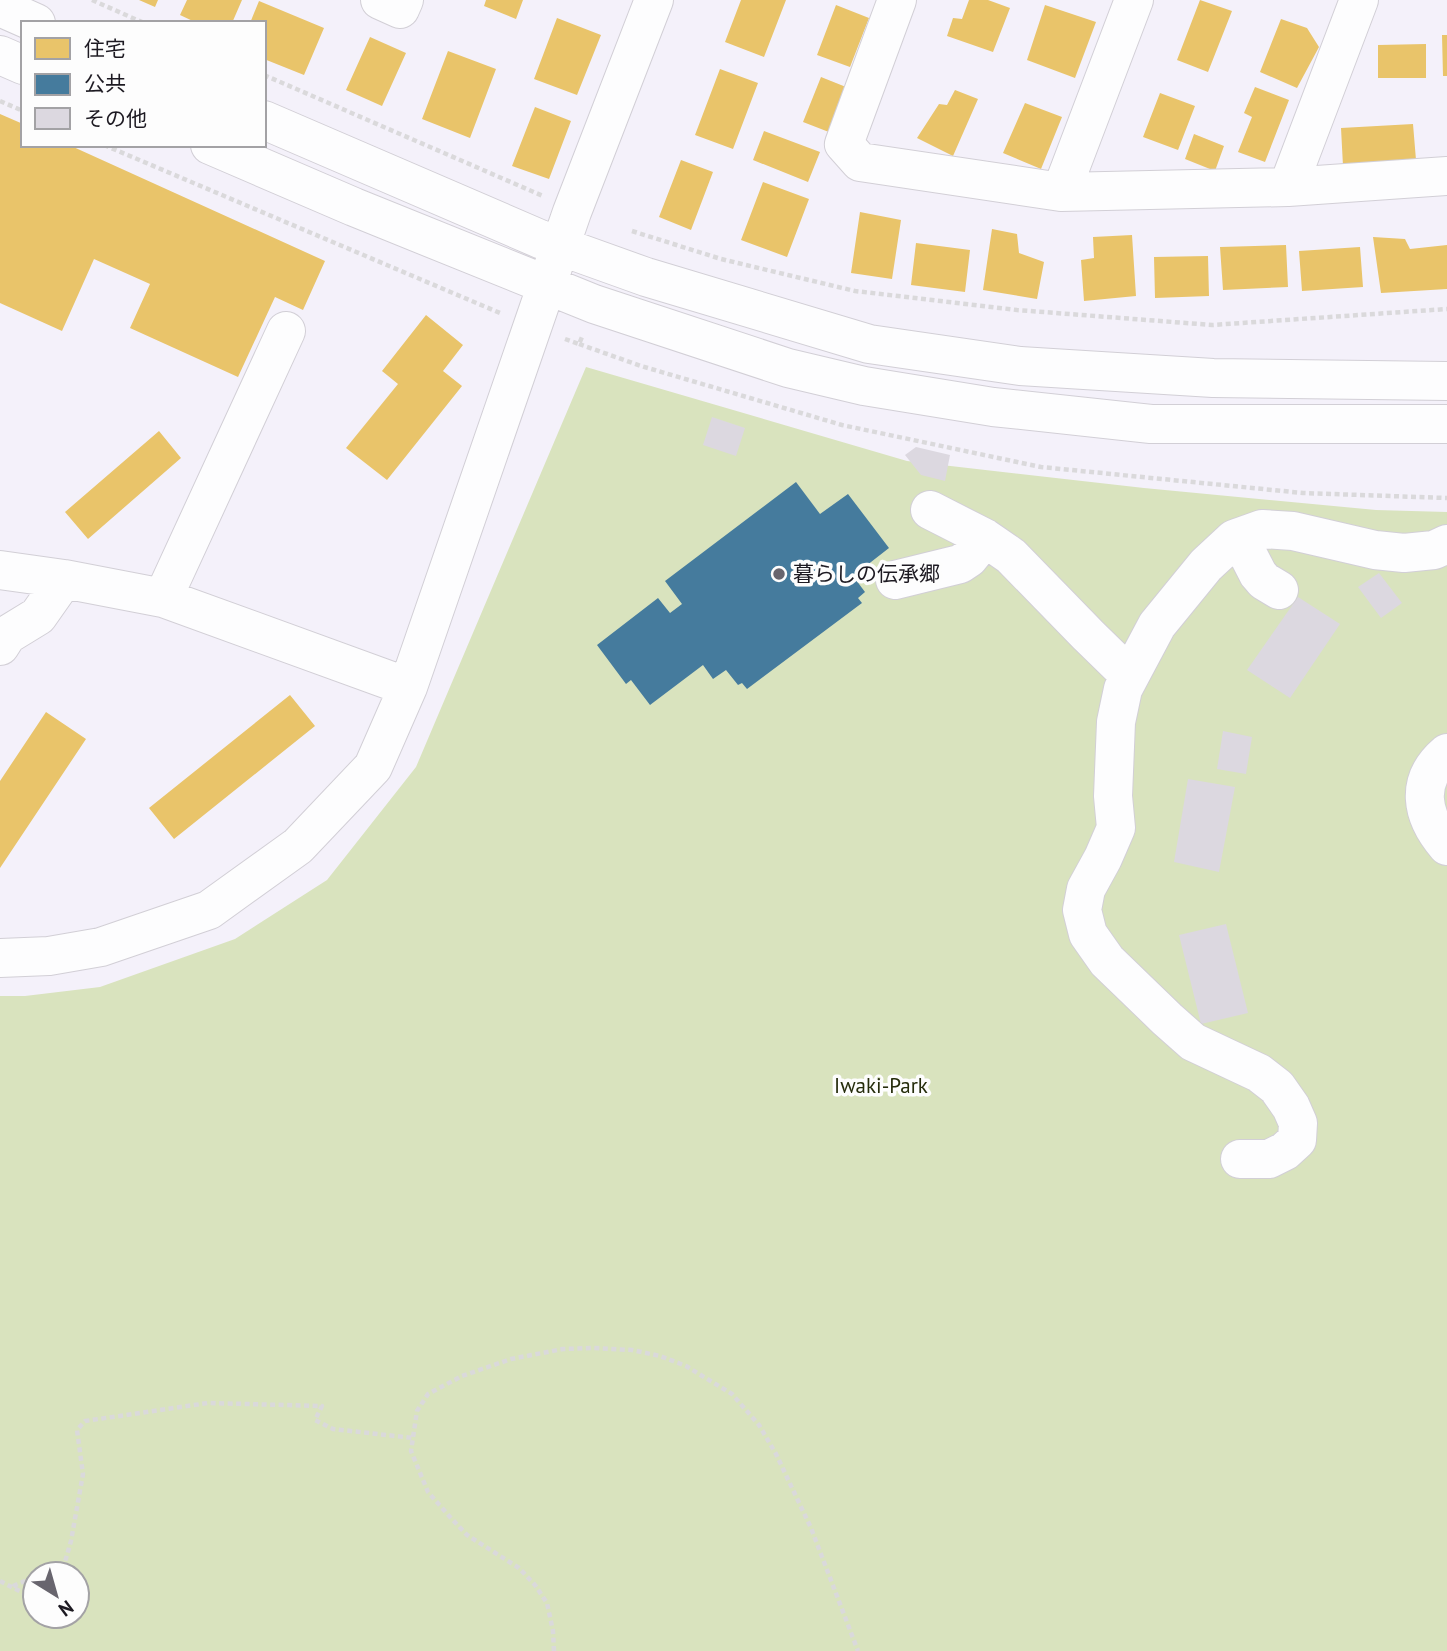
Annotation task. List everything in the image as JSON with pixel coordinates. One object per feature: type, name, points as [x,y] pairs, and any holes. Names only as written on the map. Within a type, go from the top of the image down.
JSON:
[{"type":"street","points":[[380,0],[400,9],[404,0]]},
{"type":"street","points":[[0,958],[49,956],[101,947],[209,910],[298,846],[373,767],[408,687],[576,200],[654,0]]},
{"type":"street","points":[[1061,192],[1134,0]]},
{"type":"street","points":[[1288,187],[1359,0]]},
{"type":"street","points":[[895,1],[845,144],[860,162],[1061,192],[1288,187],[1447,176]]},
{"type":"street","points":[[0,7],[32,21]]},
{"type":"street","points":[[0,55],[21,64]]},
{"type":"street","points":[[266,121],[540,239],[646,277],[869,344],[1020,366],[1213,378],[1447,382]]},
{"type":"street","points":[[214,147],[594,304],[788,368],[864,386],[980,405],[1151,424],[1447,424]]},
{"type":"street","points":[[163,598],[286,331]]},
{"type":"street","points":[[930,510],[985,538],[1011,556],[1130,677]]},
{"type":"street","points":[[1240,1159],[1269,1159],[1285,1151],[1297,1140],[1298,1123],[1291,1107],[1277,1087],[1259,1073],[1193,1042],[1167,1020],[1107,961],[1088,934],[1082,911],[1086,888],[1103,858],[1115,828],[1116,722],[1124,689],[1157,625],[1206,565],[1239,537],[1262,529],[1293,531],[1376,550],[1404,553],[1434,550],[1447,544]]},
{"type":"street","points":[[1239,537],[1258,574],[1279,590]]},
{"type":"street","points":[[895,580],[960,564],[969,558],[985,538]]},
{"type":"street","points":[[0,570],[163,598],[408,687]]},
{"type":"street","points":[[0,646],[7,635],[38,616],[64,579]]},
{"type":"street","points":[[1447,753],[1438,761],[1425,788],[1426,812],[1436,833],[1447,846]]},
{"type":"path","points":[[92,0],[139,21]]},
{"type":"path","points":[[266,76],[543,197]]},
{"type":"path","points":[[0,101],[21,110]]},
{"type":"path","points":[[109,147],[510,318]]},
{"type":"path","points":[[623,228],[721,259],[855,291],[1017,310],[1212,325],[1447,309]]},
{"type":"path","points":[[554,1651],[547,1603],[535,1585],[519,1568],[467,1535],[428,1492],[411,1451],[417,1411],[428,1394],[462,1376],[511,1359],[563,1349],[592,1348],[632,1350],[660,1356],[685,1366],[732,1394],[759,1425],[776,1454],[811,1528],[858,1651]]},
{"type":"path","points":[[66,1560],[83,1474],[77,1430],[85,1421],[208,1403],[323,1406],[315,1420],[333,1429],[413,1438]]},
{"type":"path","points":[[0,1581],[21,1591]]},
{"type":"path","points":[[12,1586],[21,1582]]},
{"type":"green space","name":"Iwaki-Park","points":[[586,367],[907,461],[1144,488],[1376,510],[1447,512],[1447,1651],[0,1651],[0,996],[25,996],[100,987],[235,939],[327,880],[416,767]]},
{"type":"building: 住宅","points":[[139,0],[158,0],[155,7]]},
{"type":"building: 住宅","points":[[187,0],[242,0],[233,21],[193,21],[180,15]]},
{"type":"building: 住宅","points":[[486,0],[523,0],[516,19],[484,6]]},
{"type":"building: 住宅","points":[[741,0],[786,0],[764,57],[725,42]]},
{"type":"building: 住宅","points":[[969,0],[988,0],[1010,8],[993,52],[947,36],[953,18],[962,19]]},
{"type":"building: 住宅","points":[[1200,0],[1232,11],[1208,72],[1177,60]]},
{"type":"building: 住宅","points":[[259,1],[324,28],[304,75],[266,60],[266,21],[251,21]]},
{"type":"building: 住宅","points":[[836,5],[869,18],[850,67],[817,55]]},
{"type":"building: 住宅","points":[[1045,5],[1096,22],[1075,78],[1027,60]]},
{"type":"building: 住宅","points":[[557,18],[601,35],[577,95],[534,79]]},
{"type":"building: 住宅","points":[[1281,19],[1307,28],[1319,47],[1297,88],[1260,72]]},
{"type":"building: 住宅","points":[[1442,35],[1447,35],[1447,76],[1443,76]]},
{"type":"building: 住宅","points":[[370,37],[406,53],[382,106],[346,90]]},
{"type":"building: 住宅","points":[[1426,44],[1426,78],[1378,78],[1378,45]]},
{"type":"building: 住宅","points":[[448,51],[496,69],[470,138],[422,119]]},
{"type":"building: 住宅","points":[[720,69],[758,83],[733,149],[695,135]]},
{"type":"building: 住宅","points":[[821,77],[851,89],[834,134],[803,122]]},
{"type":"building: 住宅","points":[[1255,87],[1289,100],[1265,162],[1238,152],[1252,117],[1244,113]]},
{"type":"building: 住宅","points":[[955,90],[978,99],[953,156],[917,138],[939,104],[947,105]]},
{"type":"building: 住宅","points":[[1160,93],[1195,106],[1178,150],[1143,137]]},
{"type":"building: 住宅","points":[[1025,103],[1062,117],[1041,169],[1003,153]]},
{"type":"building: 住宅","points":[[535,107],[571,121],[549,179],[512,166]]},
{"type":"building: 住宅","points":[[0,114],[21,123],[21,147],[73,147],[325,261],[303,310],[275,297],[238,377],[130,328],[150,284],[94,259],[62,331],[0,303]]},
{"type":"building: 住宅","points":[[1413,124],[1416,160],[1343,166],[1341,128]]},
{"type":"building: 住宅","points":[[764,131],[820,152],[808,182],[753,160]]},
{"type":"building: 住宅","points":[[1194,134],[1224,146],[1215,171],[1185,159]]},
{"type":"building: 住宅","points":[[681,160],[713,172],[691,230],[659,217]]},
{"type":"building: 住宅","points":[[763,182],[809,199],[787,257],[741,240]]},
{"type":"building: 住宅","points":[[860,212],[901,220],[892,279],[851,273]]},
{"type":"building: 住宅","points":[[992,229],[1017,234],[1019,253],[1044,262],[1037,299],[983,290]]},
{"type":"building: 住宅","points":[[1132,235],[1136,296],[1084,301],[1081,260],[1094,258],[1093,237]]},
{"type":"building: 住宅","points":[[1373,237],[1405,239],[1410,249],[1447,245],[1447,289],[1381,293]]},
{"type":"building: 住宅","points":[[916,243],[970,250],[965,292],[911,285]]},
{"type":"building: 住宅","points":[[1286,245],[1288,287],[1223,290],[1220,247]]},
{"type":"building: 住宅","points":[[1360,247],[1363,287],[1302,291],[1299,251]]},
{"type":"building: 住宅","points":[[1208,256],[1209,296],[1155,298],[1154,257]]},
{"type":"building: 住宅","points":[[426,315],[463,345],[443,371],[462,386],[387,480],[346,448],[398,384],[382,371]]},
{"type":"building: 住宅","points":[[159,431],[181,458],[88,539],[65,512]]},
{"type":"building: 住宅","points":[[290,695],[315,726],[174,839],[149,808]]},
{"type":"building: 住宅","points":[[46,712],[86,739],[0,868],[0,781]]},
{"type":"building: 公共","points":[[796,482],[820,514],[848,494],[889,548],[853,576],[865,592],[858,598],[862,603],[747,689],[742,683],[738,685],[726,670],[713,679],[703,665],[650,705],[631,680],[626,684],[597,645],[658,598],[670,613],[682,604],[665,581]]},
{"type":"building: その他","points":[[712,417],[745,428],[736,456],[703,445]]},
{"type":"building: その他","points":[[916,447],[950,455],[945,481],[921,475],[905,455]]},
{"type":"building: その他","points":[[1379,573],[1402,603],[1381,618],[1358,587]]},
{"type":"building: その他","points":[[1298,597],[1340,624],[1290,698],[1247,670]]},
{"type":"building: その他","points":[[1223,731],[1252,737],[1246,774],[1217,769]]},
{"type":"building: その他","points":[[1188,779],[1235,787],[1219,872],[1174,862]]},
{"type":"building: その他","points":[[1226,924],[1248,1013],[1201,1024],[1179,935]]},
{"type":"place","name":"暮らしの伝承郷","points":[[779,574]]}]
